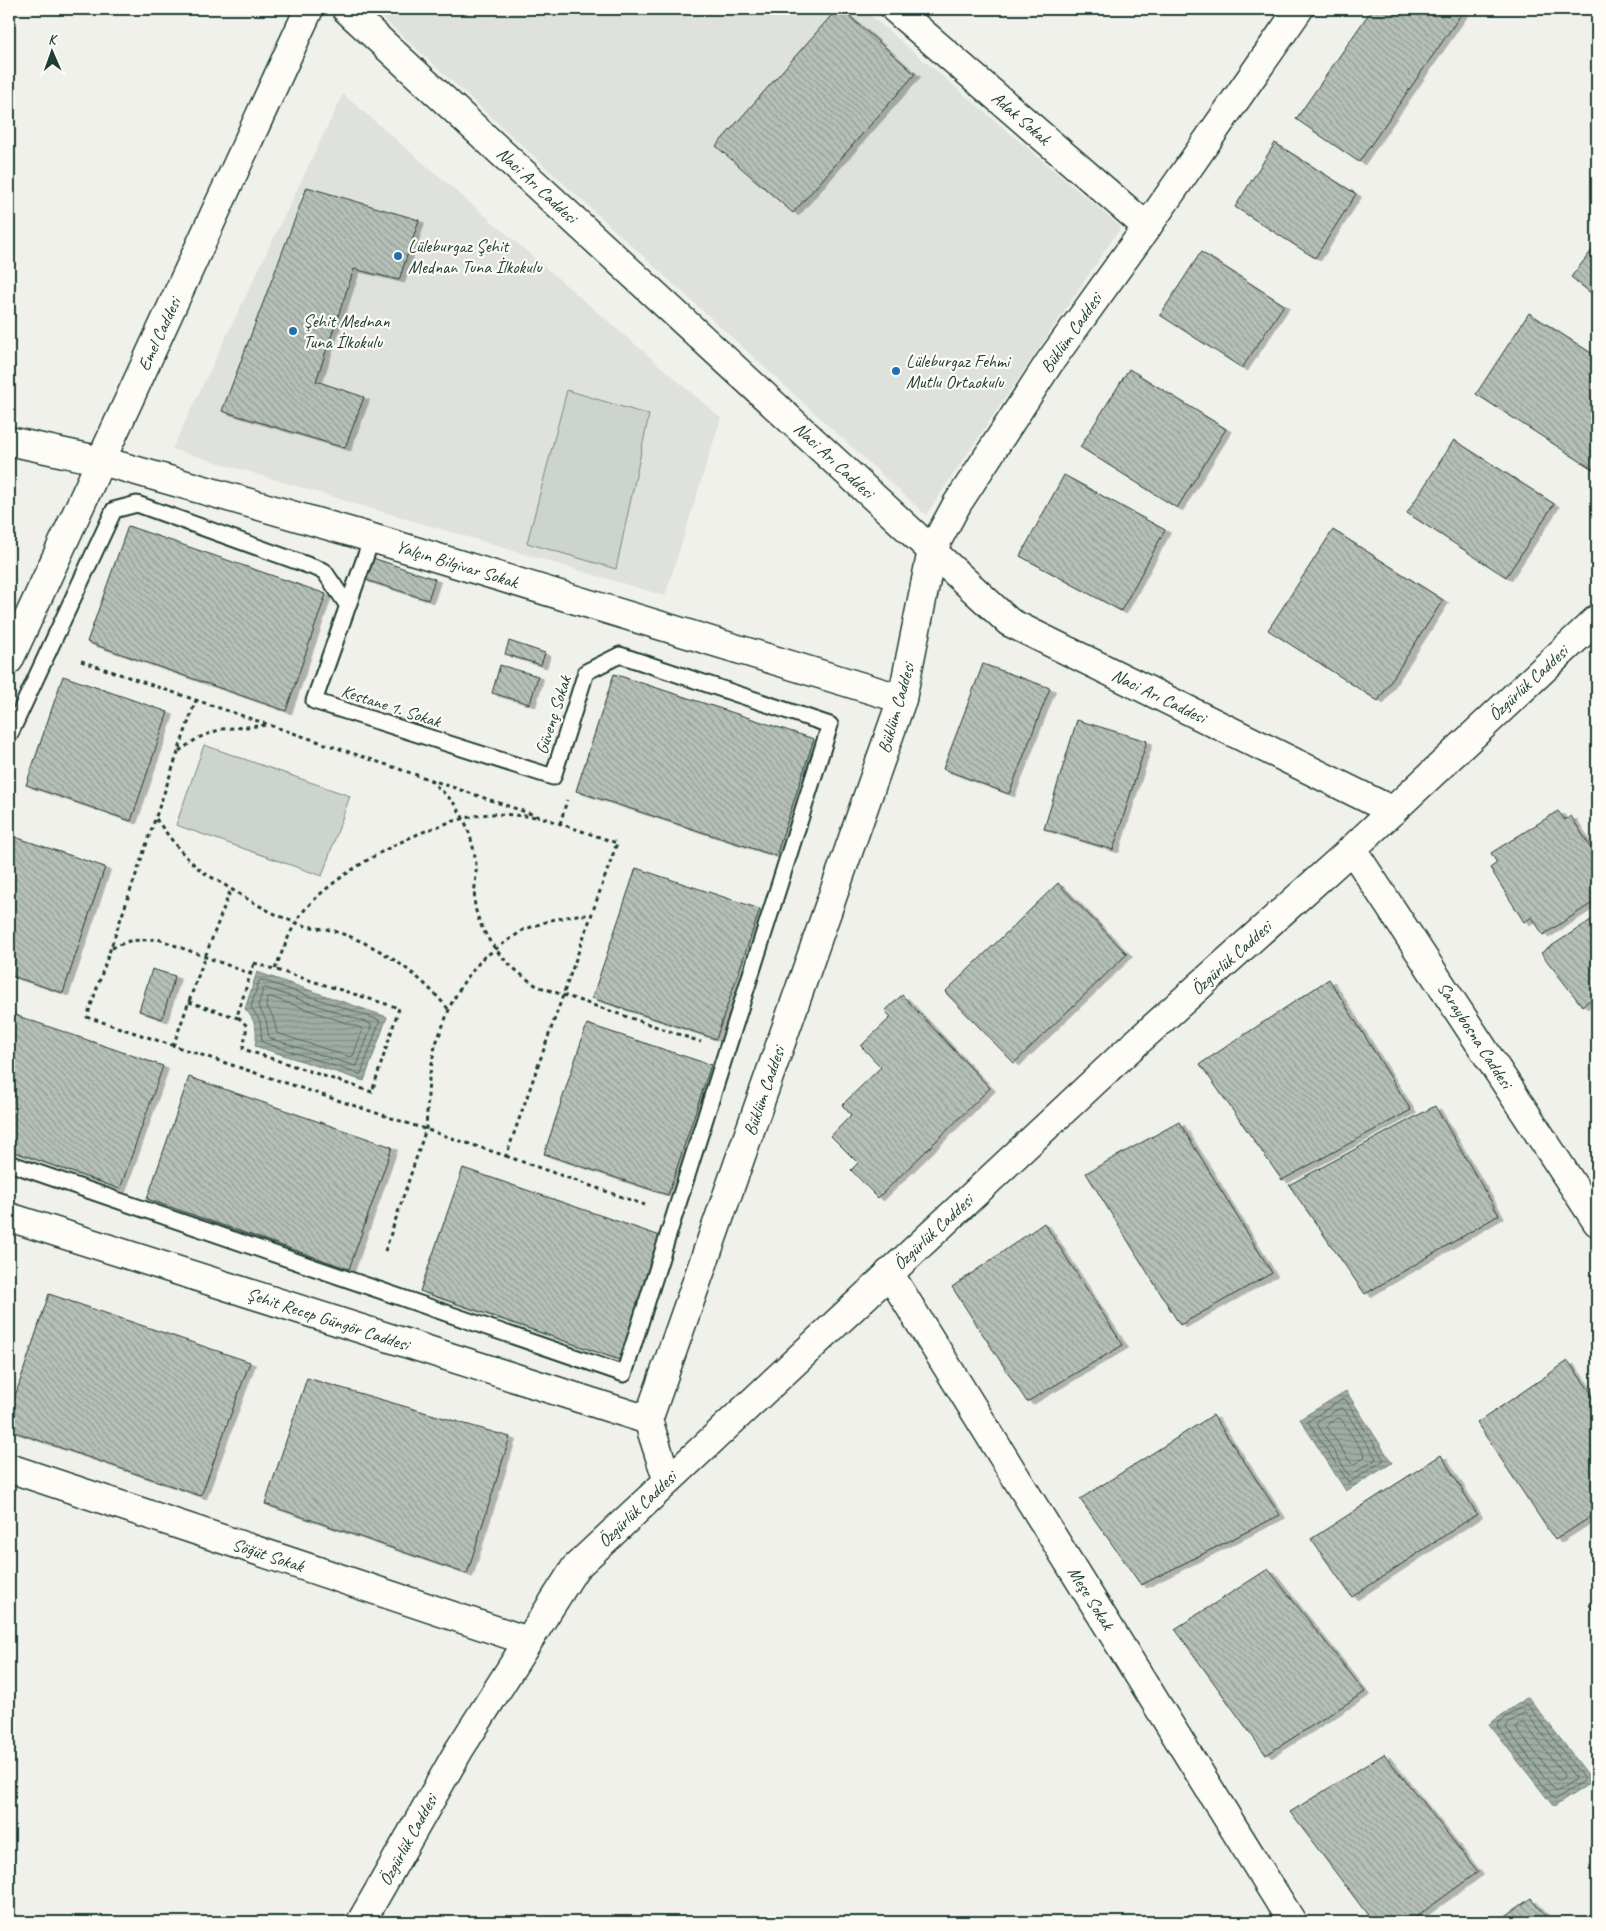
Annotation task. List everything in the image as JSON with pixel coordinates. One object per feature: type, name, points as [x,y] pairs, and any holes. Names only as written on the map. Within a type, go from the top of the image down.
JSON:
[{"type":"street","name":"Emel Caddesi","points":[[9,660],[309,9]]},
{"type":"street","name":"Naci Arı Caddesi","points":[[346,9],[1008,622],[1393,811]]},
{"type":"street","name":"Adak Sokak","points":[[895,9],[1146,227]]},
{"type":"street","name":"Büklüm Caddesi","points":[[648,1420],[902,699],[932,550],[957,504],[1043,371],[1299,9]]},
{"type":"street","name":"Yalçın Bilgivar Sokak","points":[[9,441],[102,461],[372,538],[902,699]]},
{"type":"street","name":"Özgürlük Caddesi","points":[[362,1922],[459,1750],[575,1568],[1126,1052],[1352,849],[1597,619]]},
{"type":"street","name":"Saraybosna Caddesi","points":[[1352,849],[1597,1222]]},
{"type":"street","name":"Şehit Recep Güngör Caddesi","points":[[9,1217],[648,1420]]},
{"type":"street","name":"Meşe Sokak","points":[[889,1273],[1292,1922]]},
{"type":"street","points":[[648,1420],[667,1480]]},
{"type":"street","name":"Söğüt Sokak","points":[[9,1468],[528,1642]]},
{"type":"lane","points":[[9,736],[114,510],[138,504],[324,570],[348,606]]},
{"type":"lane","points":[[348,606],[372,538]]},
{"type":"lane","name":"Kestane 1. Sokak","points":[[348,606],[314,701],[553,777]]},
{"type":"lane","name":"Güvenç Sokak","points":[[9,1163],[624,1374],[830,725],[620,655],[586,672],[553,777]]},
{"type":"path","points":[[81,661],[617,843],[506,1156]]},
{"type":"path","points":[[196,700],[87,1017],[426,1129],[645,1205]]},
{"type":"path","points":[[178,752],[198,738],[221,729],[270,725]]},
{"type":"path","points":[[427,778],[453,802],[464,820],[472,844],[476,865],[476,909],[483,929],[496,950],[517,972],[537,986],[563,996],[708,1044]]},
{"type":"path","points":[[560,824],[570,792]]},
{"type":"path","points":[[275,969],[296,923],[308,906],[352,869],[395,845],[428,830],[464,820],[492,814],[544,818]]},
{"type":"path","points":[[155,818],[178,849],[198,868],[251,902],[296,923],[333,931],[360,941],[385,954],[435,992],[449,1010]]},
{"type":"path","points":[[173,1046],[231,889]]},
{"type":"path","points":[[385,1251],[426,1129],[429,1079],[435,1046],[449,1010],[465,980],[483,958],[523,930],[551,920],[576,915],[592,915]]},
{"type":"path","points":[[111,948],[129,941],[158,939],[251,974]]},
{"type":"path","points":[[189,1002],[240,1019],[247,1026],[243,1049],[372,1092],[399,1008],[254,963],[238,1016],[240,1019]]},
{"type":"shaded area","name":"Lüleburgaz Fehmi Mutlu Ortaokulu","points":[[373,9],[863,9],[1121,227],[926,515]]},
{"type":"shaded area","name":"Lüleburgaz Şehit Mednan Tuna İlkokulu","points":[[343,94],[721,418],[665,596],[172,449]]},
{"type":"shaded area","points":[[567,390],[649,415],[616,569],[527,543]]},
{"type":"shaded area","points":[[204,745],[350,796],[322,876],[176,825]]},
{"type":"water","points":[[257,972],[387,1017],[364,1081],[255,1046],[255,1026],[245,1009]]},
{"type":"water","points":[[1346,1391],[1392,1463],[1346,1491],[1300,1419]]},
{"type":"water","points":[[1528,1697],[1593,1781],[1554,1807],[1489,1724]]},
{"type":"building","points":[[837,9],[841,9],[915,74],[793,213],[716,146]]},
{"type":"building","points":[[1372,9],[1465,9],[1359,162],[1296,119]]},
{"type":"building","points":[[1275,143],[1356,194],[1315,258],[1235,207]]},
{"type":"building","name":"Şehit Mednan Tuna İlkokulu","points":[[307,187],[419,220],[399,280],[354,269],[316,381],[364,397],[345,448],[222,411]]},
{"type":"building","points":[[1597,244],[1597,298],[1571,277]]},
{"type":"building","points":[[1201,252],[1284,305],[1242,368],[1160,315]]},
{"type":"building","points":[[1529,313],[1597,357],[1597,472],[1476,394]]},
{"type":"building","points":[[1129,369],[1226,429],[1177,508],[1080,447]]},
{"type":"building","points":[[1454,440],[1554,504],[1506,577],[1407,513]]},
{"type":"building","points":[[1064,475],[1165,530],[1121,611],[1020,556]]},
{"type":"building","points":[[128,526],[326,594],[286,711],[87,642]]},
{"type":"building","points":[[1333,530],[1443,600],[1378,701],[1268,630]]},
{"type":"building","points":[[370,557],[435,579],[428,600],[363,579]]},
{"type":"building","points":[[509,641],[545,653],[541,665],[505,654]]},
{"type":"building","points":[[983,664],[1050,688],[1009,794],[943,769]]},
{"type":"building","points":[[500,665],[538,676],[530,704],[492,693]]},
{"type":"building","points":[[614,674],[814,739],[776,856],[576,791]]},
{"type":"building","points":[[63,676],[168,712],[131,821],[26,785]]},
{"type":"building","points":[[1077,720],[1147,741],[1113,850],[1044,829]]},
{"type":"building","points":[[1558,811],[1565,820],[1571,816],[1597,858],[1597,900],[1543,935],[1532,917],[1524,922],[1490,868],[1497,863],[1491,853]]},
{"type":"building","points":[[9,835],[105,867],[63,993],[9,975]]},
{"type":"building","points":[[636,868],[760,909],[716,1039],[592,998]]},
{"type":"building","points":[[1058,883],[1127,954],[1014,1063],[945,992]]},
{"type":"building","points":[[1597,916],[1597,995],[1582,1006],[1541,953]]},
{"type":"building","points":[[152,969],[175,976],[162,1019],[139,1011]]},
{"type":"building","points":[[1329,979],[1411,1110],[1282,1180],[1200,1064]]},
{"type":"building","points":[[902,995],[990,1088],[878,1198],[851,1170],[858,1163],[831,1136],[851,1115],[842,1105],[881,1067],[861,1046],[891,1017],[885,1011]]},
{"type":"building","points":[[9,1013],[163,1066],[120,1189],[9,1150]]},
{"type":"building","points":[[587,1024],[711,1065],[668,1195],[544,1154]]},
{"type":"building","points":[[189,1077],[392,1147],[349,1269],[147,1199]]},
{"type":"building","points":[[1435,1106],[1499,1215],[1365,1294],[1289,1185]]},
{"type":"building","points":[[1179,1122],[1272,1273],[1180,1325],[1086,1173]]},
{"type":"building","points":[[463,1168],[666,1238],[623,1361],[420,1291]]},
{"type":"building","points":[[1044,1223],[1123,1345],[1027,1402],[952,1287]]},
{"type":"building","points":[[49,1294],[250,1362],[201,1496],[9,1430],[9,1414]]},
{"type":"building","points":[[1568,1361],[1597,1401],[1597,1513],[1555,1540],[1477,1423]]},
{"type":"building","points":[[307,1378],[510,1437],[467,1574],[265,1504]]},
{"type":"building","points":[[1213,1415],[1280,1515],[1141,1585],[1080,1499]]},
{"type":"building","points":[[1441,1455],[1477,1514],[1352,1597],[1311,1539]]},
{"type":"building","points":[[1268,1569],[1365,1692],[1266,1755],[1175,1629]]},
{"type":"building","points":[[1597,1599],[1597,1616],[1589,1605]]},
{"type":"building","points":[[1384,1754],[1478,1872],[1409,1922],[1373,1922],[1290,1812]]},
{"type":"building","points":[[1531,1898],[1551,1922],[1497,1922]]},
{"type":"place","name":"Lüleburgaz Şehit Mednan Tuna İlkokulu","points":[[398,256]]},
{"type":"place","name":"Şehit Mednan Tuna İlkokulu","points":[[293,331]]},
{"type":"place","name":"Lüleburgaz Fehmi Mutlu Ortaokulu","points":[[896,371]]}]
